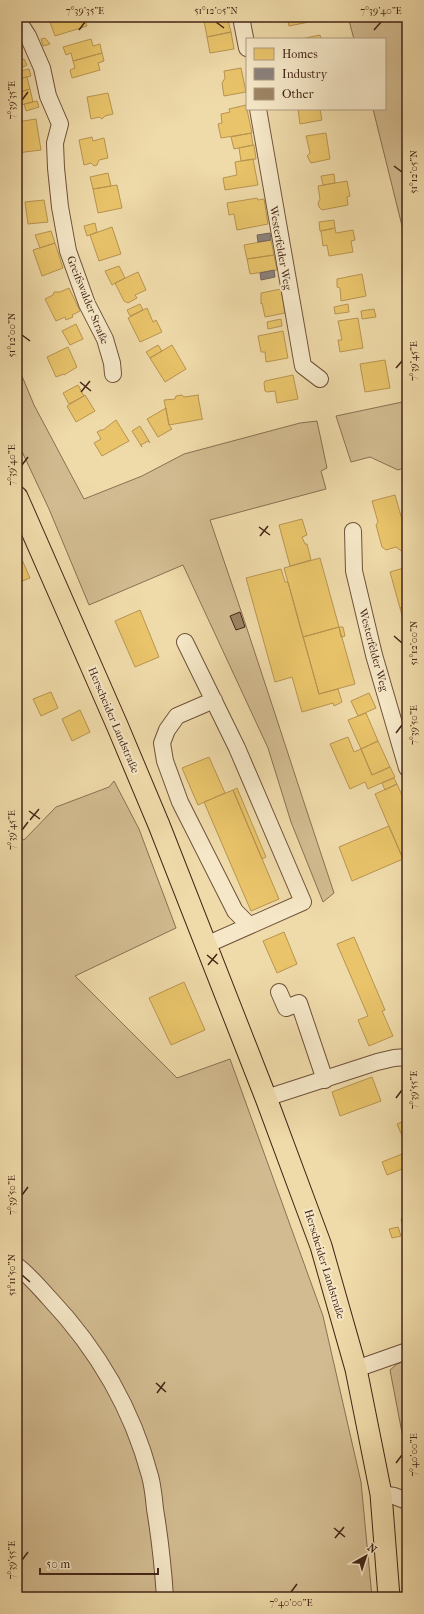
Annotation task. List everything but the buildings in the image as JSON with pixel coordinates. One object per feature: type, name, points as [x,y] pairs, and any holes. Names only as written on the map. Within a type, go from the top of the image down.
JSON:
[{"type":"main road","name":"Herscheider Landstraße","points":[[17,497],[159,825],[266,1098],[321,1246],[356,1369],[381,1494],[389,1597]]},
{"type":"street","points":[[241,17],[246,43]]},
{"type":"street","name":"Greifswalder Straße","points":[[17,19],[28,36],[42,68],[48,96],[60,124],[55,143],[56,168],[60,207],[68,251],[87,304],[104,340],[112,363],[113,374]]},
{"type":"street","name":"Westerfelder Weg","points":[[258,110],[279,236],[303,366],[320,379]]},
{"type":"street","name":"Westerfelder Weg","points":[[353,531],[354,571],[374,655],[407,767]]},
{"type":"street","points":[[185,642],[237,748],[303,902],[249,925],[206,946]]},
{"type":"street","points":[[214,700],[176,716],[166,730],[162,743],[165,761],[180,802],[235,911],[249,925]]},
{"type":"street","points":[[278,992],[286,1008],[299,1003],[325,1080]]},
{"type":"street","points":[[266,1098],[377,1062],[407,1057]]},
{"type":"street","points":[[17,1266],[63,1312],[86,1341],[106,1370],[132,1422],[150,1477],[162,1555],[166,1597]]},
{"type":"street","points":[[356,1369],[407,1352]]},
{"type":"street","points":[[381,1494],[394,1496],[407,1501]]},
{"type":"shaded area","points":[[348,17],[407,17],[407,246],[373,110],[386,110],[386,38],[354,38]]},
{"type":"shaded area","points":[[17,364],[34,405],[84,499],[142,476],[184,454],[300,423],[317,421],[327,468],[321,471],[326,489],[210,520],[334,893],[323,902],[291,822],[268,748],[183,565],[89,605],[49,509],[17,441]]},
{"type":"shaded area","points":[[407,401],[407,467],[398,470],[370,457],[351,462],[336,416]]},
{"type":"shaded area","points":[[114,781],[139,829],[176,928],[75,976],[177,1078],[230,1059],[323,1316],[361,1482],[372,1597],[17,1597],[17,836],[24,840],[56,807],[109,787]]},
{"type":"shaded area","points":[[407,1360],[407,1459],[390,1370],[397,1364]]}]
